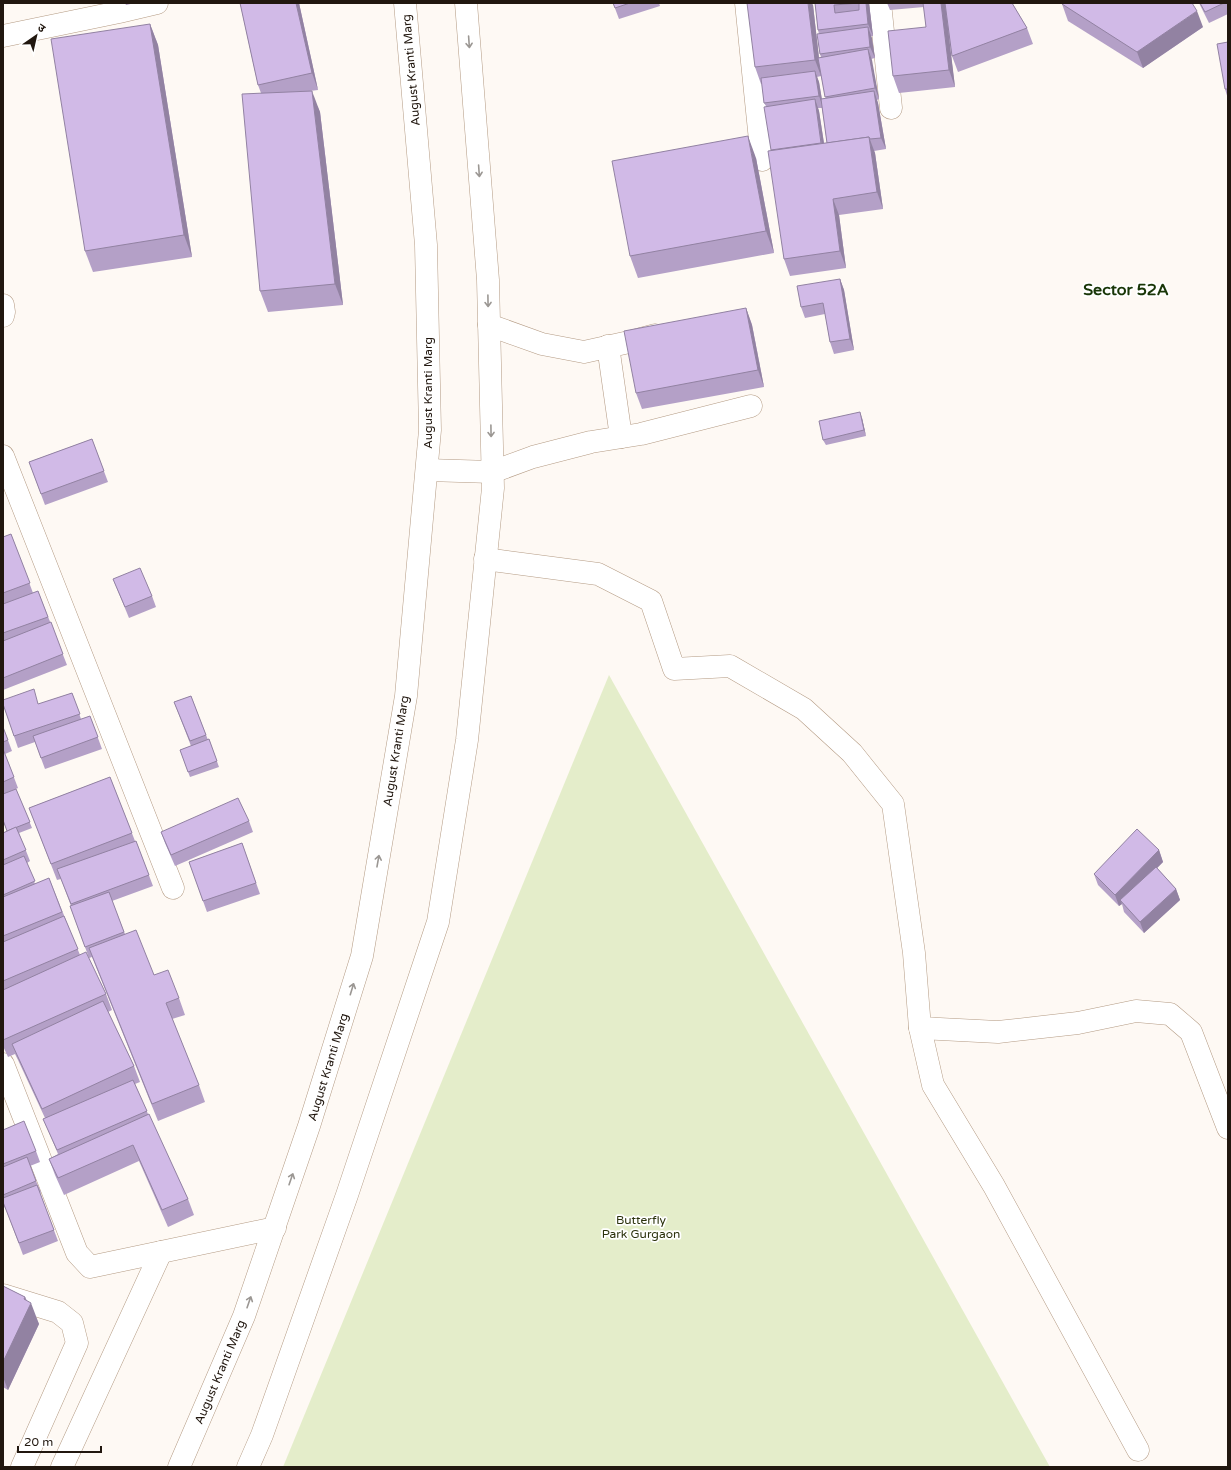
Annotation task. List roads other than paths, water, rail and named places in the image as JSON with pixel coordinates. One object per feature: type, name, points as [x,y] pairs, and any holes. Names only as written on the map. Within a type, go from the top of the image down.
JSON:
[{"type":"street","points":[[3,36],[118,8],[157,3]]},
{"type":"street","name":"August Kranti Marg","points":[[180,1467],[244,1316],[309,1126],[362,956],[406,696],[430,430],[426,245],[405,3]]},
{"type":"street","points":[[248,1467],[262,1435],[348,1195],[438,922],[467,740],[493,488],[488,280],[466,3]]},
{"type":"street","points":[[746,3],[762,160]]},
{"type":"street","points":[[880,3],[891,108]]},
{"type":"street","points":[[3,305],[3,316]]},
{"type":"street","points":[[489,325],[549,346],[584,352],[673,330]]},
{"type":"street","points":[[608,346],[621,437]]},
{"type":"street","points":[[427,470],[492,472],[533,457],[591,442],[641,434],[751,406]]},
{"type":"street","points":[[3,456],[172,888]]},
{"type":"street","points":[[485,559],[598,574],[651,600],[674,669],[730,666],[804,709],[852,753],[893,804],[914,954],[920,1028],[933,1086],[994,1186],[1138,1450]]},
{"type":"street","points":[[920,1028],[998,1032],[1078,1023],[1136,1011],[1170,1014],[1191,1032],[1228,1128]]},
{"type":"street","points":[[3,1064],[77,1253],[90,1267],[274,1228]]},
{"type":"street","points":[[62,1467],[161,1252]]},
{"type":"street","points":[[3,1295],[58,1312],[72,1323],[77,1343],[22,1467]]},
{"type":"district","name":"Sector 52A","points":[[1126,290]]},
{"type":"park label","name":"Butterfly Park Gurgaon","points":[[641,1227]]}]
